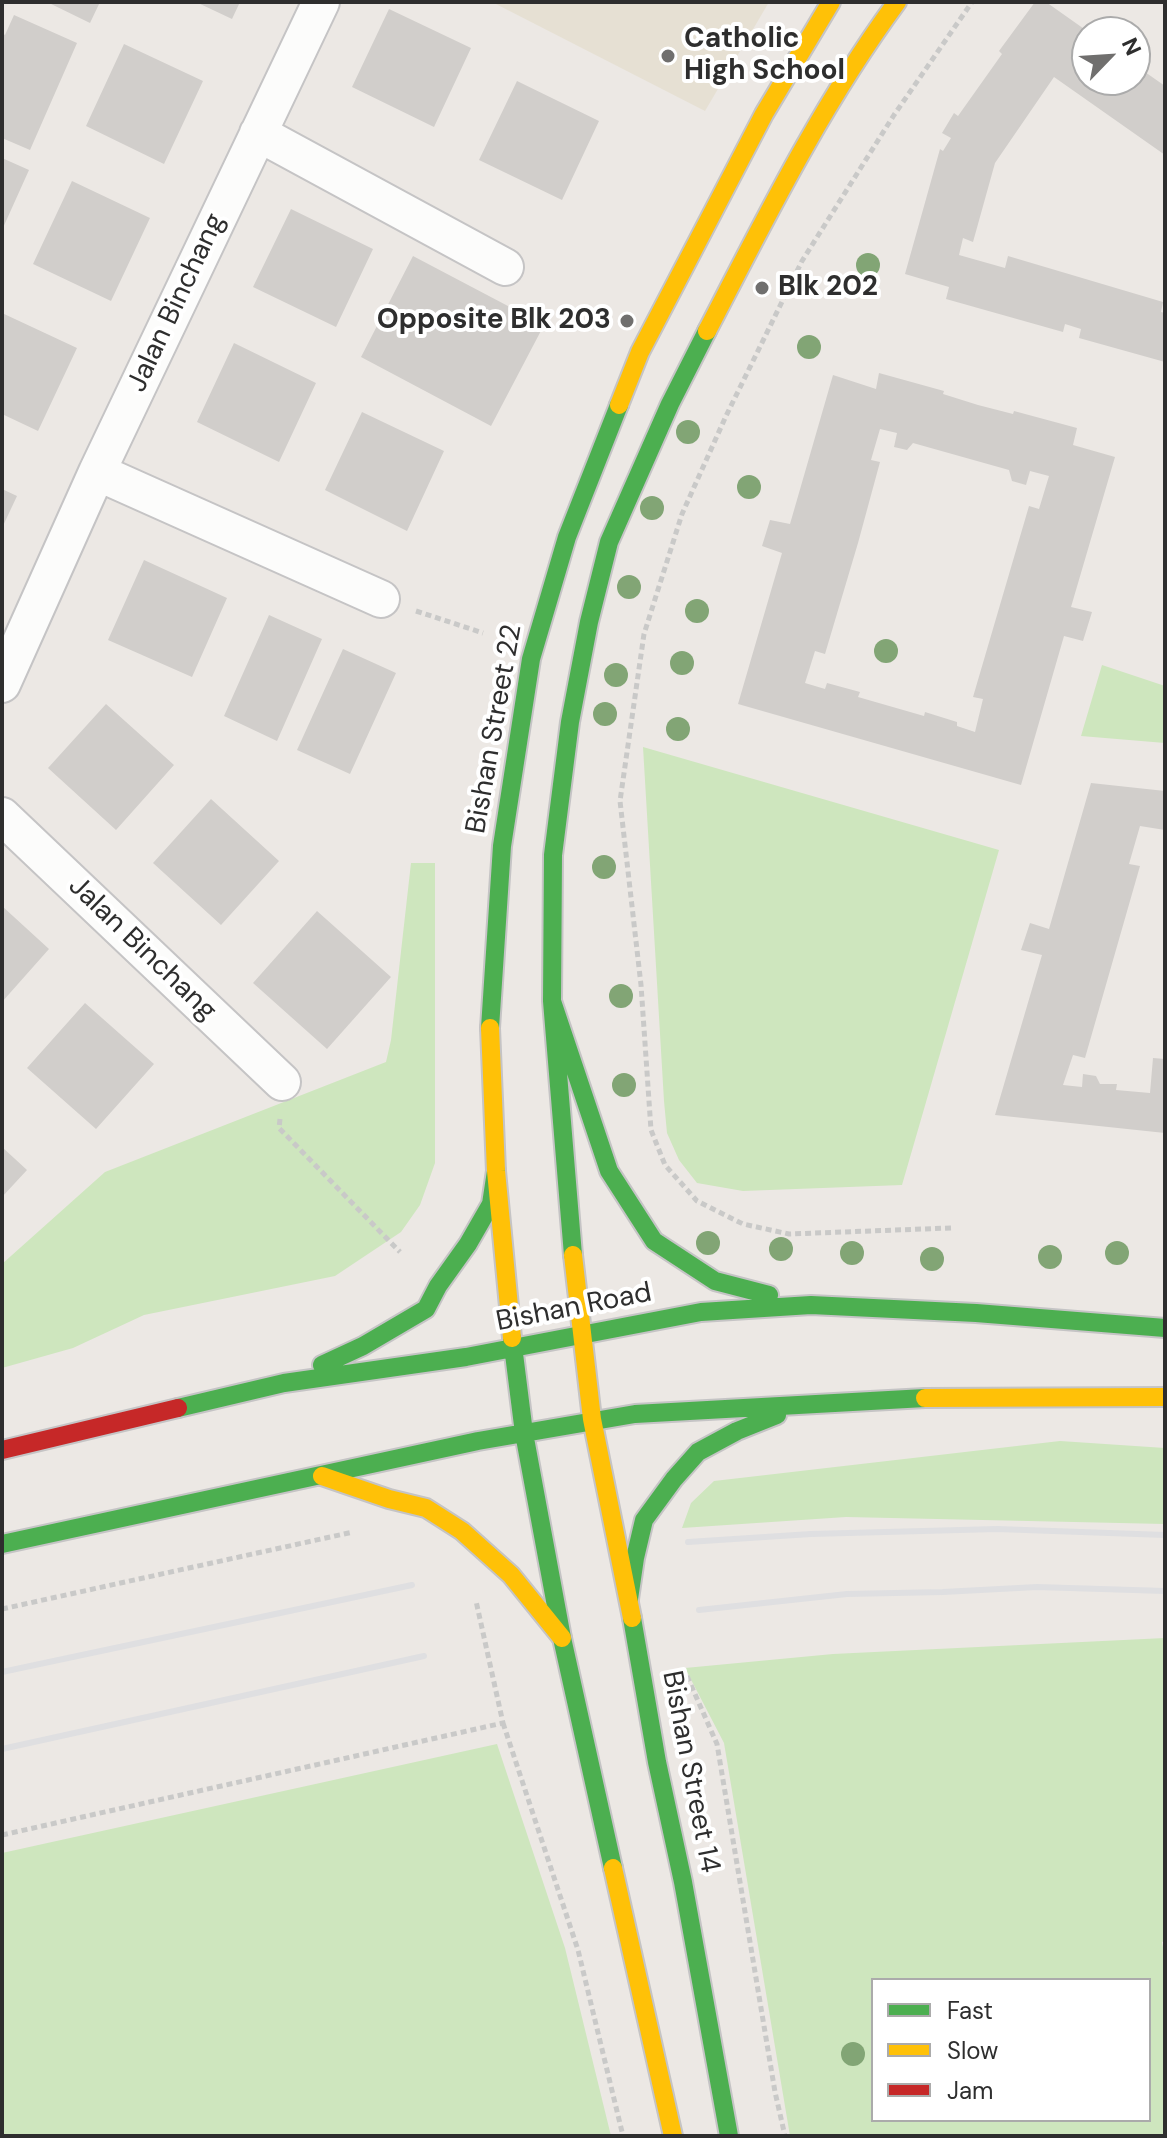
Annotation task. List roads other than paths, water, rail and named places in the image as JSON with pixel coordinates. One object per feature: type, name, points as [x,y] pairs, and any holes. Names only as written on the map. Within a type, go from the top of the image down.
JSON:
[{"type":"main road","name":"Bishan Street 22","points":[[524,1433],[496,1171],[490,1026],[502,846],[531,659],[567,537],[640,352],[764,114],[831,2]]},
{"type":"main road","points":[[592,1419],[575,1284],[552,1001],[553,855],[570,722],[589,622],[609,542],[670,404],[781,188],[866,44],[897,2]]},
{"type":"main road","points":[[552,1001],[609,1171],[654,1241],[715,1281],[811,1305]]},
{"type":"main road","points":[[284,1383],[363,1346],[426,1309],[491,1204],[496,1171]]},
{"type":"main road","name":"Bishan Road","points":[[2,1450],[284,1383],[466,1357],[701,1312],[811,1305],[976,1313],[1165,1328]]},
{"type":"main road","points":[[2,1544],[592,1419],[944,1397],[1165,1397]]},
{"type":"main road","points":[[629,1599],[644,1520],[674,1479],[698,1452],[737,1431],[801,1405]]},
{"type":"main road","name":"Bishan Street 14","points":[[592,1419],[629,1599],[729,2136]]},
{"type":"main road","points":[[524,1433],[562,1638],[673,2136]]},
{"type":"main road","points":[[322,1476],[426,1508],[462,1531],[511,1575],[562,1638]]},
{"type":"street","name":"Jalan Binchang","points":[[2,684],[97,472],[321,2]]},
{"type":"street","points":[[258,133],[505,267]]},
{"type":"street","points":[[97,472],[381,599]]},
{"type":"street","name":"Jalan Binchang","points":[[2,816],[282,1082]]},
{"type":"railway","points":[[688,1542],[811,1534],[997,1529],[1165,1535]]},
{"type":"railway","points":[[2,1672],[412,1585]]},
{"type":"railway","points":[[699,1610],[847,1594],[1037,1587],[1165,1591]]},
{"type":"railway","points":[[2,1749],[424,1656]]},
{"type":"place","name":"Catholic High School","points":[[668,56]]},
{"type":"place","name":"Blk 202","points":[[762,288]]},
{"type":"place","name":"Opposite Blk 203","points":[[627,321]]}]
